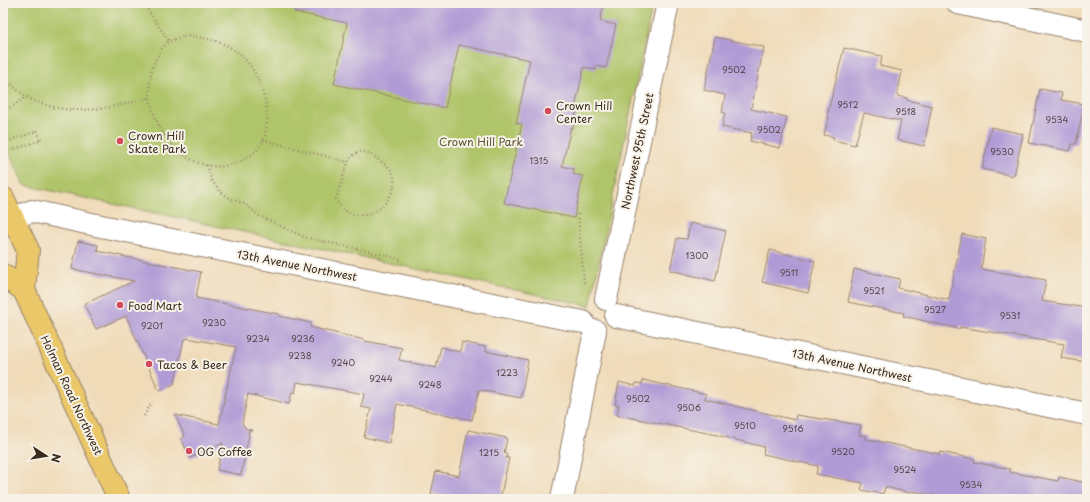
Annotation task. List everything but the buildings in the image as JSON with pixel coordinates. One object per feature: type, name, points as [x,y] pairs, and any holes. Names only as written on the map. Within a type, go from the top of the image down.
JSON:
[{"type":"main road","points":[[3,198],[28,250],[24,290],[3,275]]},
{"type":"main road","name":"Holman Road Northwest","points":[[24,290],[119,499]]},
{"type":"street","name":"Northwest 95th Street","points":[[611,307],[668,3]]},
{"type":"street","points":[[958,3],[1087,31]]},
{"type":"street","name":"13th Avenue Northwest","points":[[13,218],[32,211],[589,327]]},
{"type":"street","points":[[562,499],[589,327],[601,331],[609,327],[613,323],[611,307]]},
{"type":"street","name":"13th Avenue Northwest","points":[[611,307],[1087,414]]},
{"type":"path","points":[[143,3],[169,41]]},
{"type":"path","points":[[184,36],[209,38],[222,43],[240,54],[251,66],[265,97],[267,112],[266,126],[264,140],[256,152],[244,161],[230,165],[207,165],[193,161],[171,144],[154,116],[148,88],[154,62],[169,41],[184,36]]},
{"type":"path","points":[[3,76],[27,97],[41,103],[69,110],[87,111],[108,108],[149,98]]},
{"type":"path","points":[[3,112],[27,97]]},
{"type":"path","points":[[3,142],[37,131],[40,140],[6,152]]},
{"type":"path","points":[[264,140],[348,162]]},
{"type":"path","points":[[362,152],[370,152],[391,169],[393,174],[392,189],[388,200],[380,209],[365,215],[354,215],[342,209],[336,199],[348,162],[352,155],[362,152]]},
{"type":"path","points":[[207,165],[212,181],[221,192],[245,204],[259,216],[304,237],[389,256],[404,261]]},
{"type":"path","points":[[578,214],[584,284]]},
{"type":"path","points":[[144,416],[152,402]]},
{"type":"green space","name":"Crown Hill Park","points":[[3,3],[653,3],[590,306],[24,185],[3,139]]},
{"type":"place","name":"Crown Hill Center","points":[[548,111]]},
{"type":"place","name":"Crown Hill Skate Park","points":[[120,141]]},
{"type":"place","name":"Food Mart","points":[[120,305]]},
{"type":"place","name":"Tacos & Beer","points":[[149,364]]},
{"type":"place","name":"OG Coffee","points":[[189,451]]}]
